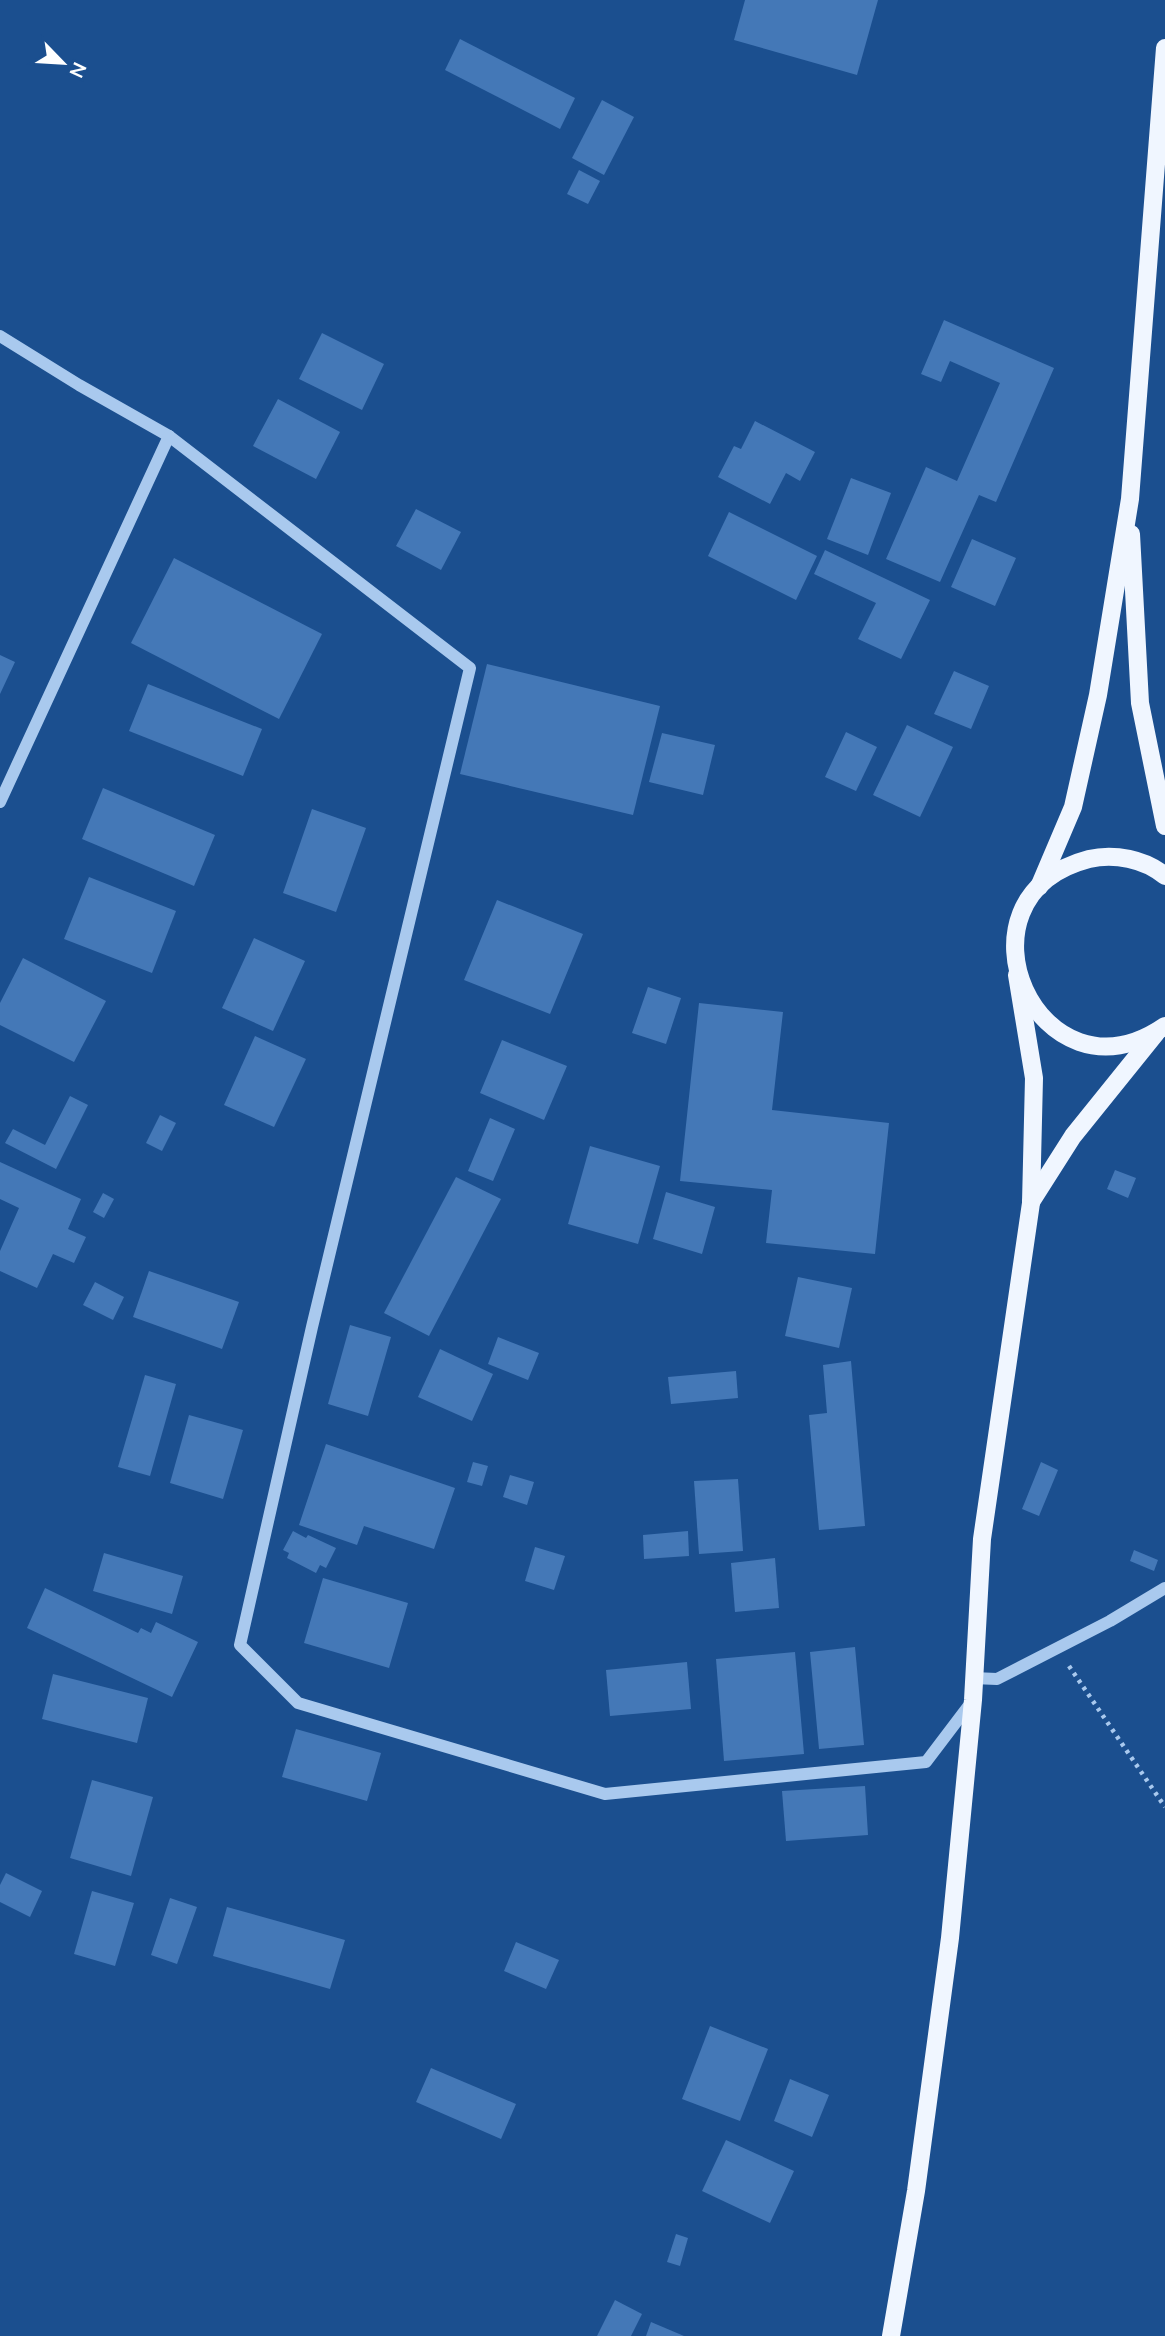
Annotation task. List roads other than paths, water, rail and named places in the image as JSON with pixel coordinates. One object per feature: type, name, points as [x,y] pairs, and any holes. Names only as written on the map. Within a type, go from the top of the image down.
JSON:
[{"type":"main road","points":[[1040,887],[1073,807],[1098,695],[1129,499],[1165,48]]},
{"type":"main road","points":[[1129,499],[1140,703],[1165,826]]},
{"type":"main road","points":[[891,2336],[916,2191],[950,1938],[973,1700],[982,1539],[1031,1203],[1034,1078],[1014,956],[1015,937],[1028,902],[1040,887],[1056,873],[1076,862],[1097,857],[1119,857],[1140,862],[1165,876]]},
{"type":"main road","points":[[1017,975],[1024,993],[1048,1024],[1083,1042],[1122,1045],[1162,1028]]},
{"type":"main road","points":[[1031,1203],[1073,1136],[1162,1028]]},
{"type":"street","points":[[0,336],[169,436],[470,668],[315,1314],[240,1645],[298,1703],[605,1794],[926,1762],[973,1700]]},
{"type":"street","points":[[0,802],[169,436]]},
{"type":"street","points":[[973,1678],[997,1679],[1110,1621],[1165,1588]]}]
